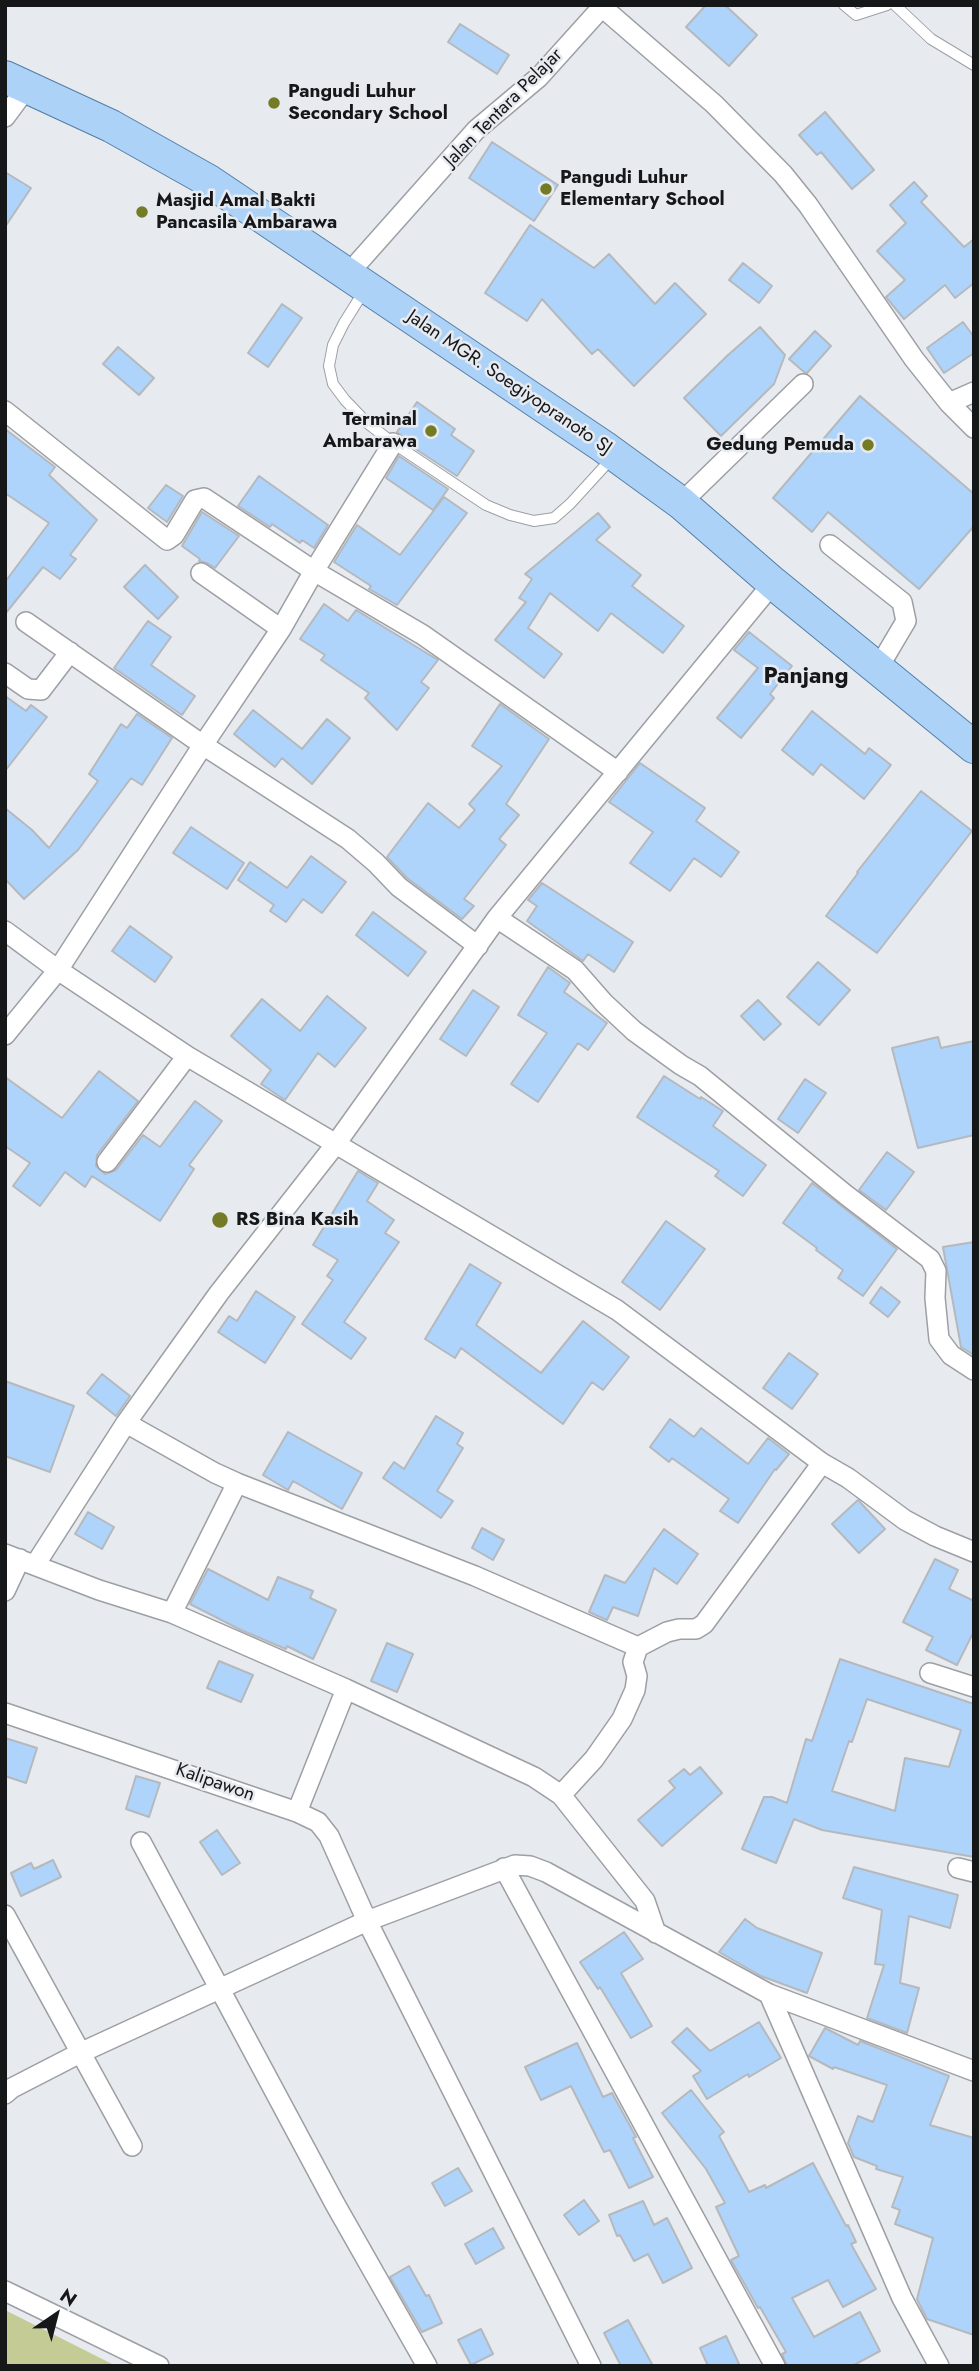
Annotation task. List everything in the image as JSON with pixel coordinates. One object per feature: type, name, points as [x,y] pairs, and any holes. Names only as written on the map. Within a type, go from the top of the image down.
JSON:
[{"type":"main road","name":"Jalan MGR. Soegiyopranoto SJ","points":[[17,82],[111,126],[209,181],[615,455],[681,503],[877,670],[974,747]]},
{"type":"street","name":"Jalan Tentara Pelajar","points":[[358,281],[476,130],[539,76],[603,6]]},
{"type":"street","points":[[603,6],[714,104],[783,174],[808,205],[914,359],[949,403],[974,428]]},
{"type":"street","points":[[5,117],[17,82]]},
{"type":"street","points":[[681,503],[803,384]]},
{"type":"street","points":[[949,403],[974,392]]},
{"type":"street","points":[[5,411],[167,540],[195,500],[204,498],[314,571],[423,635],[618,772]]},
{"type":"street","points":[[5,1035],[58,970],[281,629],[393,443]]},
{"type":"street","points":[[830,545],[902,602],[906,621],[877,670]]},
{"type":"street","points":[[201,573],[281,629]]},
{"type":"street","points":[[5,1591],[20,1559],[126,1423],[219,1293],[335,1145],[497,918],[773,583]]},
{"type":"street","points":[[26,622],[203,745],[348,839],[399,887],[478,946]]},
{"type":"street","points":[[5,673],[28,689],[41,690],[70,652]]},
{"type":"street","points":[[497,918],[575,970],[634,1031],[700,1076],[846,1195],[930,1259],[936,1272],[935,1298],[939,1339],[951,1355],[974,1370]]},
{"type":"street","points":[[5,931],[58,970],[187,1056],[617,1310],[905,1520],[974,1552]]},
{"type":"street","points":[[107,1162],[187,1056]]},
{"type":"street","points":[[126,1423],[237,1483],[475,1576],[638,1647]]},
{"type":"street","points":[[561,1795],[594,1759],[622,1718],[635,1690],[637,1676],[633,1662],[638,1647],[667,1632],[696,1629],[704,1624],[822,1462]]},
{"type":"street","points":[[172,1614],[237,1483]]},
{"type":"street","points":[[20,1559],[99,1590],[172,1614],[346,1689],[534,1776],[561,1795],[646,1901],[656,1933]]},
{"type":"street","points":[[930,1673],[974,1687]]},
{"type":"street","points":[[297,1812],[346,1689]]},
{"type":"street","name":"Kalipawon","points":[[5,1713],[297,1812],[318,1822],[329,1836],[367,1921],[591,2366]]},
{"type":"street","points":[[141,1842],[335,2204],[427,2366]]},
{"type":"street","points":[[5,2094],[80,2053],[367,1921],[515,1865],[530,1866],[546,1872],[769,1994],[974,2071]]},
{"type":"street","points":[[504,1868],[775,2366]]},
{"type":"street","points":[[5,1915],[132,2147]]},
{"type":"street","points":[[769,1994],[902,2298],[939,2366]]},
{"type":"street","points":[[5,2291],[159,2366]]},
{"type":"lane","points":[[844,5],[856,15],[887,5]]},
{"type":"lane","points":[[895,5],[931,39],[974,65]]},
{"type":"lane","points":[[358,281],[344,323],[333,345],[329,366],[333,384],[345,400],[366,422],[393,443],[486,505],[534,521],[554,518],[570,505],[615,455]]},
{"type":"green space","points":[[5,2310],[116,2366],[5,2366]]},
{"type":"building","points":[[706,5],[725,5],[757,35],[729,66],[686,27]]},
{"type":"building","points":[[460,24],[509,55],[497,74],[448,42]]},
{"type":"building","points":[[825,112],[874,170],[852,189],[821,152],[817,155],[799,135]]},
{"type":"building","points":[[492,142],[558,185],[534,221],[469,178]]},
{"type":"building","points":[[5,172],[31,188],[5,227]]},
{"type":"building","points":[[914,182],[927,196],[921,202],[964,247],[974,239],[974,283],[955,298],[945,285],[904,319],[886,297],[905,280],[877,251],[906,223],[890,205]]},
{"type":"building","points":[[530,225],[594,268],[609,254],[655,304],[675,283],[706,314],[634,386],[598,349],[592,354],[542,299],[527,321],[485,293]]},
{"type":"building","points":[[743,263],[772,286],[759,303],[729,280]]},
{"type":"building","points":[[282,304],[302,318],[268,367],[248,353]]},
{"type":"building","points":[[963,322],[974,337],[974,353],[944,373],[927,348]]},
{"type":"building","points":[[760,327],[785,355],[774,384],[721,436],[684,398]]},
{"type":"building","points":[[815,331],[831,346],[807,373],[789,359]]},
{"type":"building","points":[[118,347],[154,378],[139,395],[103,364]]},
{"type":"building","name":"Gedung Pemuda","points":[[860,396],[974,494],[974,526],[919,589],[828,512],[812,532],[773,498]]},
{"type":"building","points":[[417,402],[455,429],[451,435],[474,451],[457,476],[405,442],[397,432]]},
{"type":"building","points":[[5,429],[55,467],[49,475],[97,520],[70,555],[76,559],[60,579],[43,567],[5,614],[5,582],[49,523],[5,493]]},
{"type":"building","points":[[399,456],[448,489],[433,510],[386,478]]},
{"type":"building","points":[[259,476],[328,525],[314,548],[302,540],[300,543],[272,524],[270,527],[238,506]]},
{"type":"building","points":[[166,485],[183,496],[167,522],[148,508]]},
{"type":"building","points":[[444,497],[467,513],[397,605],[369,589],[371,586],[334,562],[357,525],[400,555]]},
{"type":"building","points":[[202,512],[239,536],[215,568],[199,561],[200,559],[182,546]]},
{"type":"building","points":[[598,513],[610,527],[596,540],[641,575],[632,586],[684,626],[663,653],[611,613],[598,631],[550,593],[528,628],[562,654],[544,678],[495,640],[526,602],[519,598],[532,579],[525,574]]},
{"type":"building","points":[[145,565],[178,597],[158,619],[124,587]]},
{"type":"building","points":[[324,604],[348,621],[356,610],[438,660],[421,682],[429,688],[397,730],[365,698],[369,693],[321,660],[325,655],[300,639]]},
{"type":"building","points":[[148,621],[171,637],[151,665],[195,696],[182,715],[114,668]]},
{"type":"building","points":[[749,632],[792,666],[770,694],[774,698],[741,738],[717,718],[758,668],[734,650]]},
{"type":"building","points":[[5,696],[26,711],[31,705],[47,717],[5,771]]},
{"type":"building","points":[[500,704],[549,739],[506,804],[519,815],[499,839],[506,845],[464,899],[474,906],[462,919],[407,878],[387,857],[428,803],[459,828],[475,810],[469,804],[502,766],[472,746]]},
{"type":"building","points":[[253,710],[302,749],[327,719],[350,738],[312,784],[282,758],[275,767],[234,734]]},
{"type":"building","points":[[812,711],[865,754],[869,748],[891,765],[864,799],[821,764],[813,775],[782,750]]},
{"type":"building","points":[[137,714],[172,738],[142,785],[131,778],[78,850],[24,899],[5,879],[5,808],[49,848],[98,781],[89,774],[121,724],[127,728]]},
{"type":"building","points":[[640,763],[705,808],[696,821],[739,852],[721,877],[694,858],[670,891],[630,863],[653,832],[609,802]]},
{"type":"building","points":[[921,791],[972,831],[877,953],[826,916]]},
{"type":"building","points":[[191,827],[244,863],[227,889],[173,853]]},
{"type":"building","points":[[311,856],[346,882],[322,913],[303,899],[286,922],[270,911],[274,905],[238,880],[250,862],[287,888]]},
{"type":"building","points":[[542,883],[633,942],[614,972],[588,954],[583,961],[527,921],[537,906],[528,900]]},
{"type":"building","points":[[373,912],[426,952],[408,976],[356,935]]},
{"type":"building","points":[[130,926],[172,957],[155,982],[112,951]]},
{"type":"building","points":[[818,962],[850,990],[819,1025],[787,997]]},
{"type":"building","points":[[548,967],[570,983],[564,992],[607,1023],[588,1050],[578,1043],[538,1102],[511,1084],[547,1033],[518,1015]]},
{"type":"building","points":[[473,990],[499,1007],[466,1056],[440,1039]]},
{"type":"building","points":[[327,996],[366,1028],[335,1067],[318,1053],[285,1100],[261,1084],[271,1070],[231,1036],[262,999],[300,1031]]},
{"type":"building","points":[[758,1000],[781,1024],[764,1040],[741,1016]]},
{"type":"building","points":[[938,1037],[941,1048],[974,1041],[974,1135],[918,1148],[892,1048]]},
{"type":"building","points":[[99,1071],[138,1101],[97,1155],[96,1166],[105,1174],[116,1170],[143,1135],[160,1147],[195,1101],[222,1121],[189,1165],[194,1169],[160,1221],[92,1176],[85,1187],[65,1172],[40,1206],[13,1186],[30,1163],[5,1146],[5,1077],[62,1118]]},
{"type":"building","points":[[664,1076],[723,1111],[713,1126],[766,1165],[743,1196],[715,1176],[719,1171],[637,1117]]},
{"type":"building","points":[[805,1079],[826,1093],[798,1133],[778,1119]]},
{"type":"building","points":[[887,1152],[914,1172],[886,1210],[859,1190]]},
{"type":"building","points":[[358,1171],[378,1183],[367,1201],[394,1220],[385,1233],[399,1242],[344,1322],[366,1338],[351,1359],[302,1324],[333,1280],[327,1276],[338,1260],[313,1245]]},
{"type":"building","points":[[812,1183],[897,1249],[863,1296],[838,1278],[843,1270],[783,1223]]},
{"type":"building","points":[[666,1221],[705,1249],[660,1310],[622,1282]]},
{"type":"building","points":[[974,1242],[974,1355],[961,1347],[943,1247]]},
{"type":"building","points":[[470,1264],[501,1283],[476,1325],[541,1373],[583,1321],[629,1357],[603,1390],[592,1382],[563,1424],[461,1348],[455,1358],[425,1339]]},
{"type":"building","points":[[881,1287],[900,1302],[888,1317],[870,1303]]},
{"type":"building","points":[[256,1291],[295,1317],[265,1363],[218,1332],[229,1316],[237,1321]]},
{"type":"building","points":[[789,1353],[818,1374],[792,1409],[763,1388]]},
{"type":"building","points":[[102,1374],[130,1396],[116,1416],[87,1393]]},
{"type":"building","points":[[5,1381],[74,1406],[50,1472],[5,1456]]},
{"type":"building","points":[[436,1416],[463,1433],[457,1444],[463,1448],[437,1491],[453,1501],[441,1518],[383,1478],[394,1462],[404,1469]]},
{"type":"building","points":[[670,1419],[694,1437],[701,1428],[748,1464],[768,1438],[789,1454],[775,1469],[738,1523],[720,1511],[729,1499],[672,1458],[669,1462],[650,1447]]},
{"type":"building","points":[[288,1432],[362,1473],[342,1509],[293,1481],[288,1490],[263,1475]]},
{"type":"building","points":[[858,1500],[885,1529],[859,1553],[832,1524]]},
{"type":"building","points":[[88,1512],[114,1527],[102,1549],[75,1534]]},
{"type":"building","points":[[482,1528],[504,1540],[493,1560],[472,1548]]},
{"type":"building","points":[[664,1529],[698,1554],[677,1584],[654,1568],[638,1616],[613,1607],[607,1620],[589,1612],[605,1575],[625,1583]]},
{"type":"building","points":[[935,1559],[958,1570],[949,1589],[974,1601],[974,1631],[957,1665],[926,1650],[933,1637],[903,1622]]},
{"type":"building","points":[[208,1569],[268,1600],[278,1577],[313,1591],[310,1598],[336,1610],[313,1659],[287,1646],[286,1649],[241,1630],[190,1604]]},
{"type":"building","points":[[387,1643],[413,1654],[397,1692],[371,1681]]},
{"type":"building","points":[[840,1659],[974,1704],[974,1857],[822,1830],[794,1819],[776,1863],[742,1849],[764,1797],[787,1803],[806,1739],[812,1741]],"holes":[[[867,1699],[961,1730],[949,1767],[905,1758],[895,1811],[832,1791]]]},
{"type":"building","points":[[219,1661],[253,1675],[241,1702],[207,1688]]},
{"type":"building","points":[[5,1738],[37,1748],[26,1783],[5,1776]]},
{"type":"building","points":[[700,1767],[722,1793],[662,1846],[638,1820],[675,1788],[669,1781],[684,1769],[690,1775]]},
{"type":"building","points":[[136,1776],[160,1783],[149,1817],[126,1809]]},
{"type":"building","points":[[217,1830],[240,1863],[222,1875],[200,1842]]},
{"type":"building","points":[[53,1860],[61,1877],[21,1896],[11,1873],[31,1863],[34,1869]]},
{"type":"building","points":[[854,1867],[958,1895],[950,1928],[909,1916],[900,1983],[919,1988],[907,2033],[867,2018],[884,1965],[875,1964],[882,1910],[843,1898]]},
{"type":"building","points":[[745,1919],[757,1928],[822,1953],[807,1993],[761,1976],[719,1952]]},
{"type":"building","points":[[624,1932],[643,1959],[621,1973],[652,2026],[631,2038],[600,1987],[598,1989],[580,1962]]},
{"type":"building","points":[[759,2022],[781,2058],[707,2099],[693,2076],[701,2071],[672,2042],[687,2028],[710,2051]]},
{"type":"building","points":[[825,2028],[858,2045],[860,2041],[949,2076],[930,2125],[974,2138],[974,2335],[927,2319],[917,2299],[933,2238],[895,2224],[900,2210],[892,2207],[903,2177],[876,2169],[877,2166],[854,2157],[848,2143],[858,2116],[873,2122],[887,2085],[834,2067],[833,2069],[809,2056]]},
{"type":"building","points":[[577,2043],[603,2097],[612,2093],[636,2137],[633,2138],[653,2177],[629,2188],[610,2150],[604,2152],[571,2086],[541,2100],[525,2067]]},
{"type":"building","points":[[691,2090],[724,2132],[719,2136],[749,2192],[765,2185],[766,2188],[813,2163],[846,2226],[848,2225],[856,2242],[851,2244],[876,2289],[843,2307],[828,2280],[792,2298],[814,2337],[860,2312],[880,2351],[852,2366],[787,2366],[782,2354],[786,2352],[731,2260],[739,2256],[716,2207],[725,2203],[706,2169],[662,2113]]},
{"type":"building","points":[[458,2168],[472,2191],[445,2206],[432,2183]]},
{"type":"building","points":[[584,2200],[599,2221],[579,2235],[564,2215]]},
{"type":"building","points":[[643,2201],[654,2225],[667,2218],[692,2268],[663,2283],[648,2254],[634,2261],[620,2235],[617,2236],[609,2215]]},
{"type":"building","points":[[493,2228],[504,2248],[476,2264],[465,2244]]},
{"type":"building","points":[[409,2266],[426,2296],[429,2295],[442,2323],[422,2332],[390,2277]]},
{"type":"building","points":[[628,2320],[653,2366],[621,2366],[604,2333]]},
{"type":"building","points":[[481,2329],[493,2354],[471,2365],[458,2340]]},
{"type":"building","points":[[726,2336],[740,2366],[708,2366],[700,2348]]},
{"type":"place","name":"Pangudi Luhur Secondary School","points":[[274,103]]},
{"type":"place","name":"Pangudi Luhur Elementary School","points":[[546,189]]},
{"type":"place","name":"Masjid Amal Bakti Pancasila Ambarawa","points":[[142,212]]},
{"type":"place","name":"Terminal Ambarawa","points":[[431,431]]},
{"type":"place","name":"Gedung Pemuda","points":[[868,445]]},
{"type":"place","name":"RS Bina Kasih","points":[[220,1220]]},
{"type":"district","name":"Panjang","points":[[806,677]]}]
